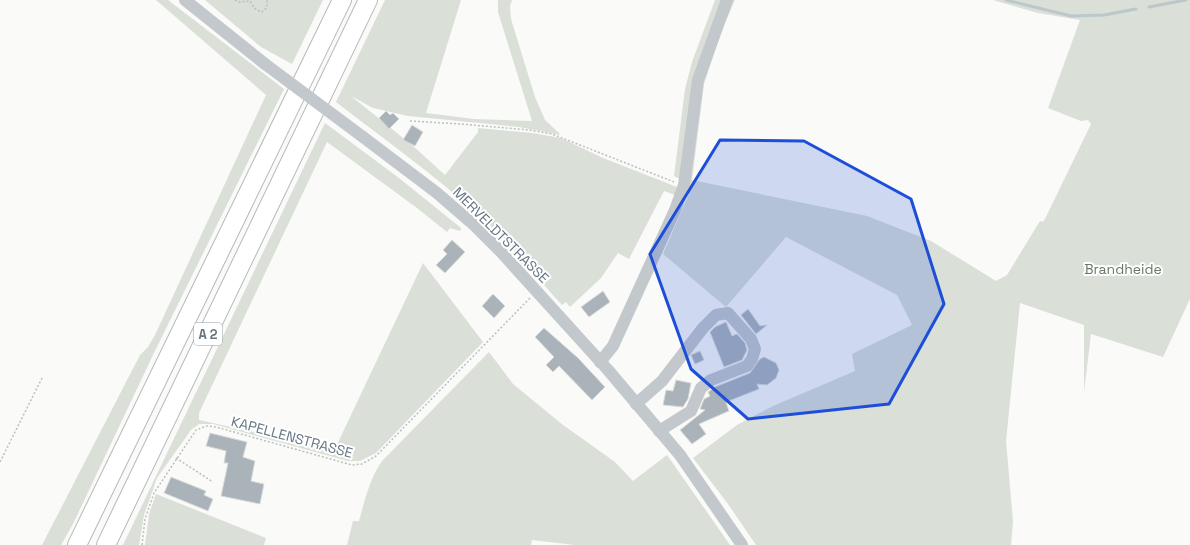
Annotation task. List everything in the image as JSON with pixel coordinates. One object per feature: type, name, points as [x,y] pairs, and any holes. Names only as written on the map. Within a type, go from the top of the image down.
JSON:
[{"type":"highway","name":"A 2","points":[[77,543],[342,0]]},
{"type":"highway","name":"A 2","points":[[106,545],[368,0]]},
{"type":"street","name":"MERVELDTSTRASSE","points":[[185,0],[265,64],[437,193],[474,225],[537,291],[660,431],[680,455],[742,545]]},
{"type":"street","points":[[600,362],[613,346],[675,210],[684,185],[698,80],[727,0]]},
{"type":"street","points":[[636,404],[662,381],[703,328],[716,315],[728,313],[751,339],[755,349],[752,359],[747,366],[711,380],[701,388],[691,411],[660,431]]},
{"type":"path","points":[[235,0],[240,2],[250,1],[254,8],[261,12],[267,7],[267,0]]},
{"type":"path","points":[[410,121],[530,130],[552,134],[575,142],[631,166],[684,185]]},
{"type":"path","name":"KAPELLENSTRASSE","points":[[142,545],[145,519],[154,493],[193,433],[200,428],[207,426],[216,427],[352,465],[358,466],[368,462],[376,456],[537,291]]},
{"type":"path","points":[[0,462],[42,378]]},
{"type":"path","points":[[176,458],[213,482]]},
{"type":"highlighted area","points":[[720,140],[804,141],[911,199],[944,304],[889,404],[748,419],[691,369],[650,254]]},
{"type":"green space","points":[[156,0],[168,0],[284,89],[153,355],[73,524],[61,545],[42,545],[140,355],[148,347],[155,335],[266,95]]},
{"type":"green space","points":[[205,0],[323,0],[292,64],[261,47]]},
{"type":"green space","points":[[385,0],[461,0],[426,113],[474,119],[532,121],[498,12],[498,0],[512,0],[510,6],[511,19],[535,97],[545,120],[561,135],[519,127],[408,116],[373,108],[351,96],[413,146],[445,175],[478,132],[478,128],[532,133],[561,138],[603,158],[677,187],[675,195],[664,191],[629,259],[618,253],[601,278],[570,307],[566,302],[562,305],[503,238],[465,203],[429,173],[336,102]]},
{"type":"green space","points":[[715,0],[724,0],[697,71],[680,179],[674,176],[685,89],[692,62]]},
{"type":"green space","name":"Brandheide","points":[[730,0],[735,0],[722,30],[704,84],[692,180],[867,216],[931,241],[996,281],[1007,275],[1040,221],[1043,222],[1045,219],[1091,124],[1088,120],[1081,121],[1048,108],[1080,20],[1038,13],[993,0],[1190,0],[1190,299],[1163,357],[1091,334],[1084,392],[1084,325],[1020,303],[1006,441],[1013,521],[1011,545],[756,545],[728,504],[693,458],[737,425],[773,406],[855,371],[852,354],[912,325],[897,295],[786,237],[726,307],[663,254],[689,194],[696,104]]},
{"type":"green space","points":[[325,123],[399,178],[461,228],[460,231],[450,228],[447,232],[327,142],[199,413],[199,420],[290,440],[298,445],[333,453],[423,263],[483,342],[376,453],[360,461],[348,461],[213,424],[199,424],[191,430],[157,478],[144,515],[139,545],[123,545]]},
{"type":"green space","points":[[489,352],[513,384],[563,425],[615,462],[633,481],[667,455],[730,545],[575,545],[532,540],[531,545],[347,545],[353,521],[359,521],[365,498],[382,461]]},
{"type":"green space","points":[[156,494],[266,538],[264,545],[145,545],[149,514]]},
{"type":"building","points":[[386,111],[390,115],[393,113],[399,119],[389,129],[379,118]]},
{"type":"building","points":[[412,125],[423,132],[415,146],[403,140]]},
{"type":"building","points":[[452,240],[465,252],[445,273],[436,265],[447,254],[443,250]]},
{"type":"building","points":[[603,291],[610,302],[589,317],[581,307]]},
{"type":"building","points":[[493,294],[505,306],[494,318],[482,306]]},
{"type":"building","points":[[748,309],[760,326],[767,325],[756,334],[741,315]]},
{"type":"building","points":[[726,322],[732,336],[737,334],[745,343],[747,350],[742,360],[724,367],[710,332],[715,327]]},
{"type":"building","points":[[544,328],[578,358],[605,387],[592,400],[559,366],[553,372],[546,365],[554,357],[535,337]]},
{"type":"building","points":[[700,351],[704,360],[695,364],[691,355]]},
{"type":"building","points":[[764,357],[776,363],[779,370],[776,378],[767,385],[757,384],[759,389],[726,402],[729,411],[699,424],[706,434],[692,444],[680,430],[705,410],[700,409],[704,399],[710,396],[708,392],[715,387],[750,373],[760,359]]},
{"type":"building","points":[[676,380],[691,383],[688,399],[683,407],[663,405],[666,390],[673,391]]},
{"type":"building","points":[[210,433],[247,442],[243,457],[255,461],[251,481],[264,484],[260,504],[221,496],[228,463],[224,463],[226,451],[206,446]]},
{"type":"building","points":[[171,477],[206,491],[204,495],[213,499],[208,511],[164,493]]},
{"type":"waterway","points":[[1006,0],[1071,16],[1104,15],[1136,9]]},
{"type":"waterway","points":[[1149,7],[1186,0]]}]
